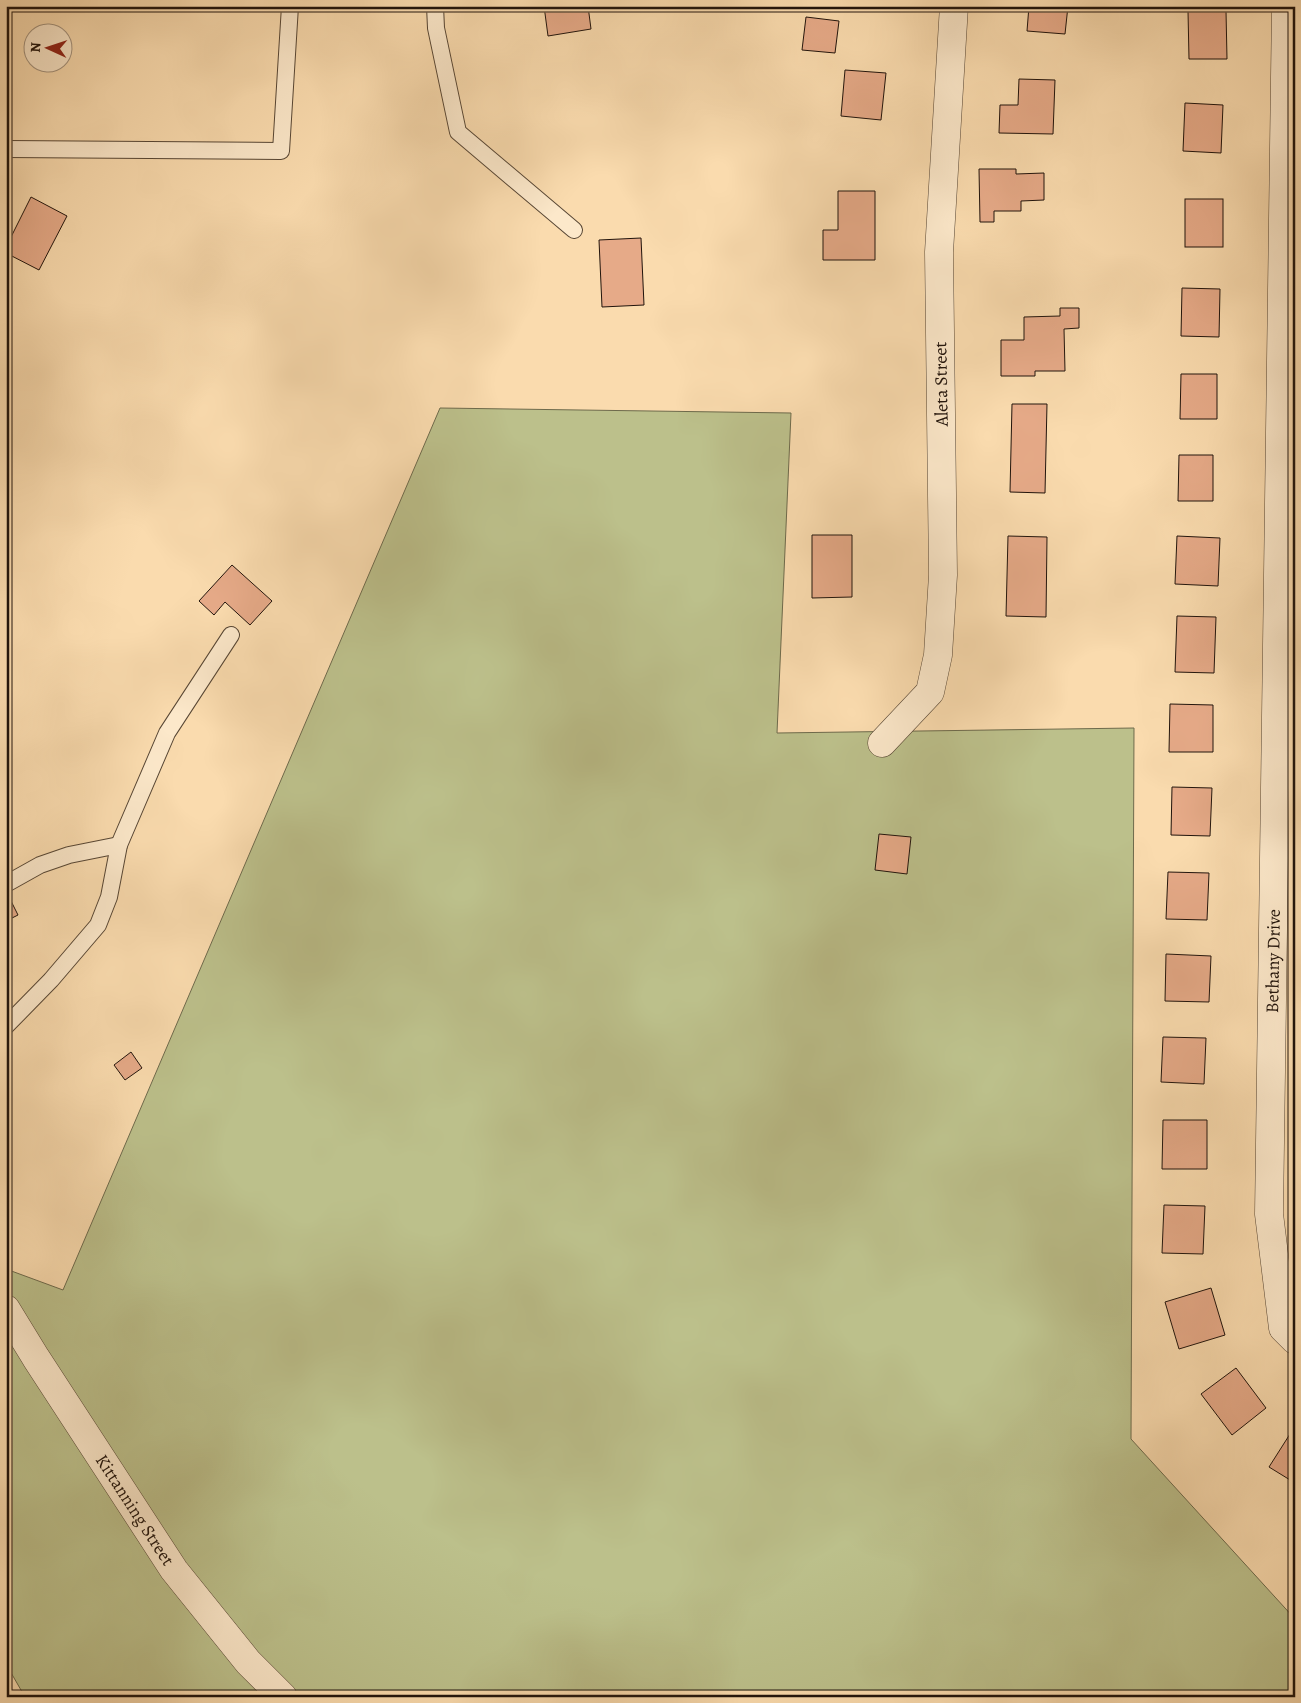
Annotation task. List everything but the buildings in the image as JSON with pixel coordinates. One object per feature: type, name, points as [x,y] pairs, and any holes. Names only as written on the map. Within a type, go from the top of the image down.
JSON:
[{"type":"street","name":"Aleta Street","points":[[882,743],[930,692],[938,655],[943,575],[939,252],[954,6]]},
{"type":"street","name":"Bethany Drive","points":[[1286,6],[1269,1214],[1283,1328],[1295,1340]]},
{"type":"street","name":"Kittanning Street","points":[[6,1309],[174,1570],[248,1662],[283,1697]]},
{"type":"lane","points":[[6,148],[281,151],[290,6]]},
{"type":"lane","points":[[435,6],[436,28],[458,132],[574,230]]},
{"type":"lane","points":[[6,1026],[51,980],[98,925],[109,897],[119,845],[167,733],[231,635]]},
{"type":"lane","points":[[6,884],[40,865],[69,855],[119,845]]},
{"type":"green space","points":[[440,408],[791,413],[777,733],[1134,728],[1131,1439],[1295,1619],[1295,1697],[25,1697],[6,1664],[6,1269],[63,1290]]}]
